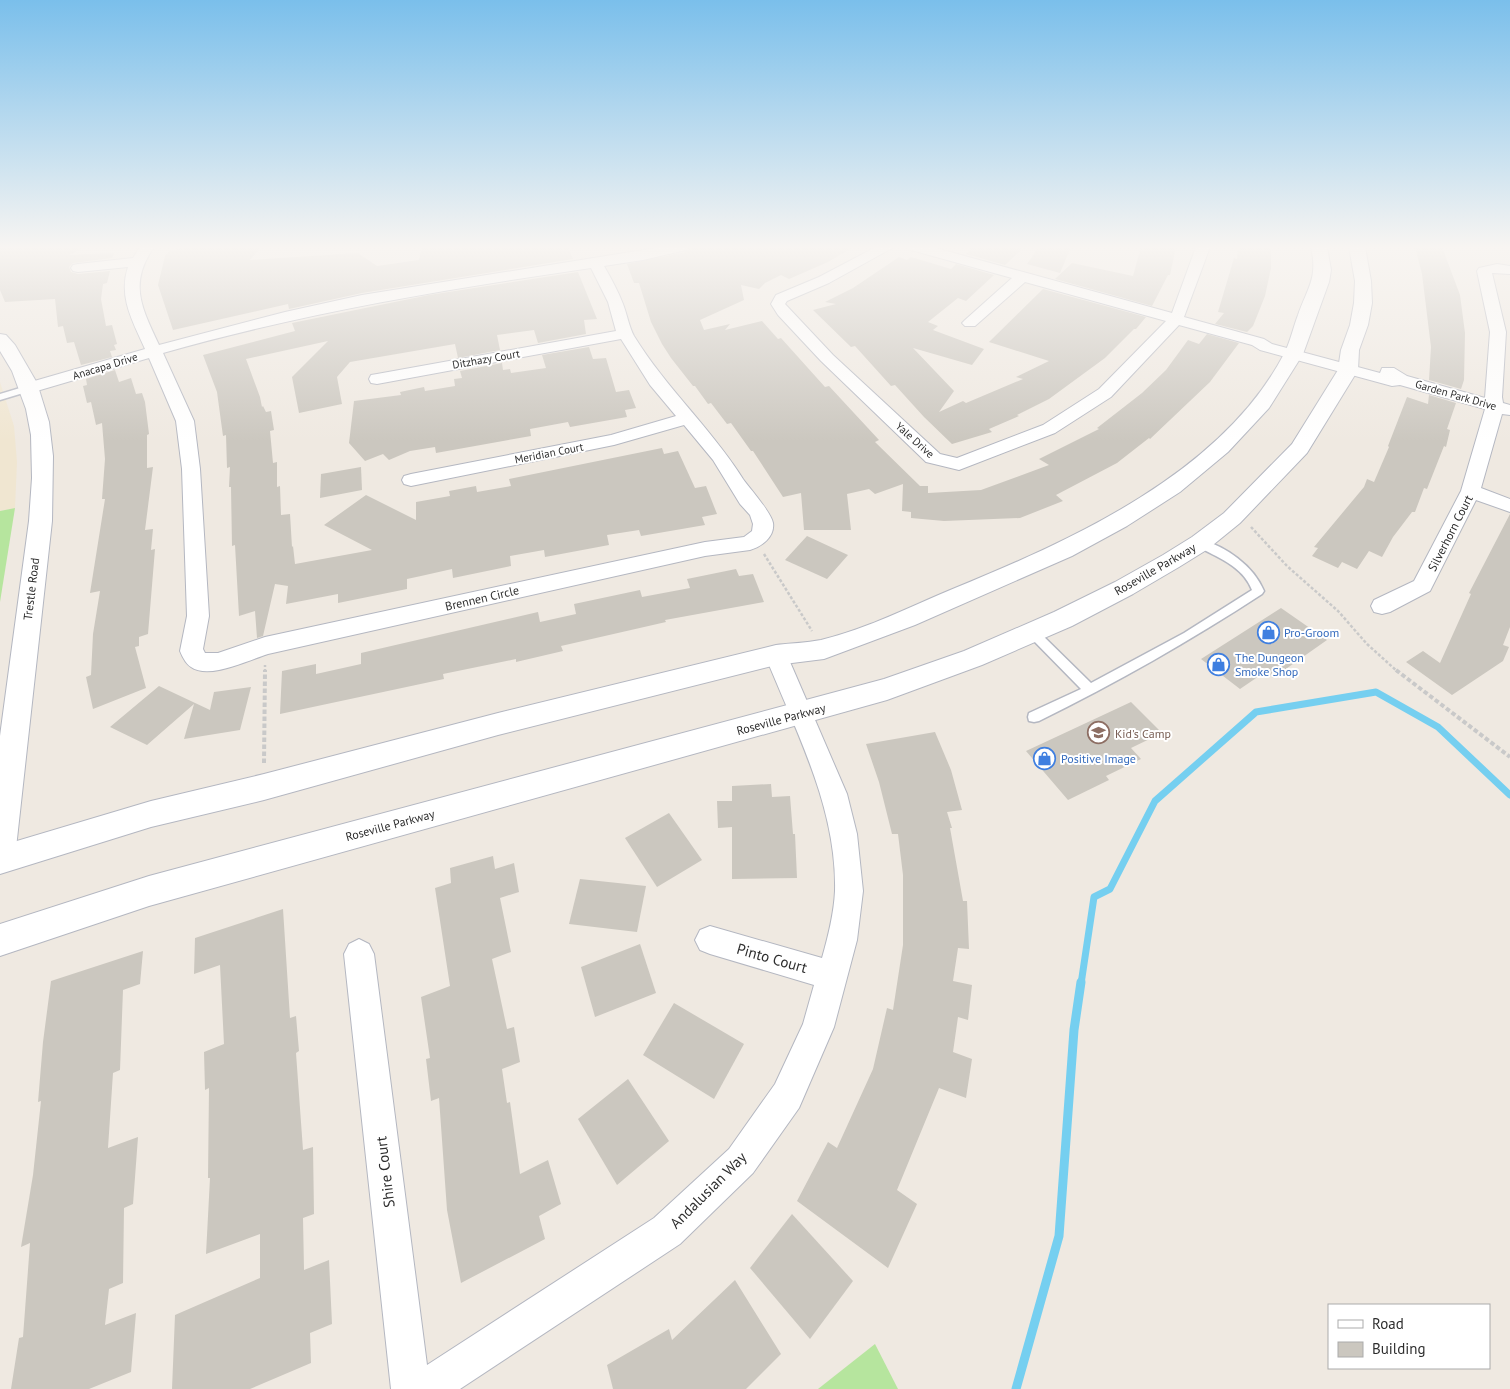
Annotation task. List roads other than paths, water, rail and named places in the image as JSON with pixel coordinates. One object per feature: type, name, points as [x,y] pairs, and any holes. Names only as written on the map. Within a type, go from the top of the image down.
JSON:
[{"type":"main road","points":[[0,860],[151,814],[264,787],[498,724],[776,655],[823,649],[1014,574],[1071,547],[1142,507],[1194,469],[1226,442],[1262,404],[1296,352],[1311,312]]},
{"type":"main road","name":"Roseville Parkway","points":[[0,940],[57,920],[149,892],[887,689],[973,658],[1033,633],[1124,588],[1200,543],[1232,518],[1300,448],[1319,420],[1337,363],[1350,350],[1361,312]]},
{"type":"main road","name":"Trestle Road","points":[[0,338],[23,373],[30,388],[41,434],[42,484],[0,848]]},
{"type":"street","points":[[137,312],[154,351]]},
{"type":"street","name":"Anacapa Drive","points":[[30,388],[154,351],[307,312]]},
{"type":"street","points":[[618,312],[625,334],[656,381],[686,419]]},
{"type":"street","name":"Yale Drive","points":[[783,312],[827,358],[933,458],[959,464],[1049,429],[1104,393],[1134,365],[1175,319]]},
{"type":"street","points":[[970,323],[983,312]]},
{"type":"street","name":"Garden Park Drive","points":[[1148,312],[1258,342],[1266,346],[1337,363],[1392,381],[1401,380],[1503,408]]},
{"type":"street","points":[[1175,319],[1180,312]]},
{"type":"street","points":[[1497,312],[1504,333],[1493,397],[1503,408]]},
{"type":"street","name":"Ditzhazy Court","points":[[377,379],[625,334]]},
{"type":"street","name":"Brennen Circle","points":[[154,351],[185,421],[198,616],[190,650],[199,661],[219,662],[266,646],[705,549],[750,542],[761,534],[763,524],[759,513],[747,500],[720,457],[686,419]]},
{"type":"street","name":"Silverhorn Court","points":[[1382,606],[1422,586],[1471,491],[1503,408]]},
{"type":"street","name":"Meridian Court","points":[[410,480],[614,440],[686,419]]},
{"type":"street","points":[[1471,491],[1510,506]]},
{"type":"street","name":"Andalusian Way","points":[[425,1389],[667,1231],[741,1161],[787,1096],[818,1027],[842,940],[849,891],[844,834],[834,794],[776,655]]},
{"type":"street","name":"Pinto Court","points":[[710,940],[833,976]]},
{"type":"street","name":"Shire Court","points":[[359,954],[411,1389]]},
{"type":"lane","points":[[0,397],[30,388]]},
{"type":"lane","points":[[1034,717],[1090,690],[1188,636],[1258,591],[1255,580],[1243,567],[1200,543]]},
{"type":"lane","points":[[1033,633],[1090,690]]},
{"type":"waterway","points":[[1081,984],[1094,897],[1110,889],[1155,801],[1256,712],[1376,692],[1438,727],[1510,795]]},
{"type":"waterway","points":[[1016,1389],[1059,1236],[1074,1030],[1081,982]]},
{"type":"place","name":"Pro-Groom","points":[[1268,632]]},
{"type":"place","name":"The Dungeon Smoke Shop","points":[[1219,664]]},
{"type":"place","name":"Kid's Camp","points":[[1099,733]]},
{"type":"place","name":"Positive Image","points":[[1045,758]]}]
